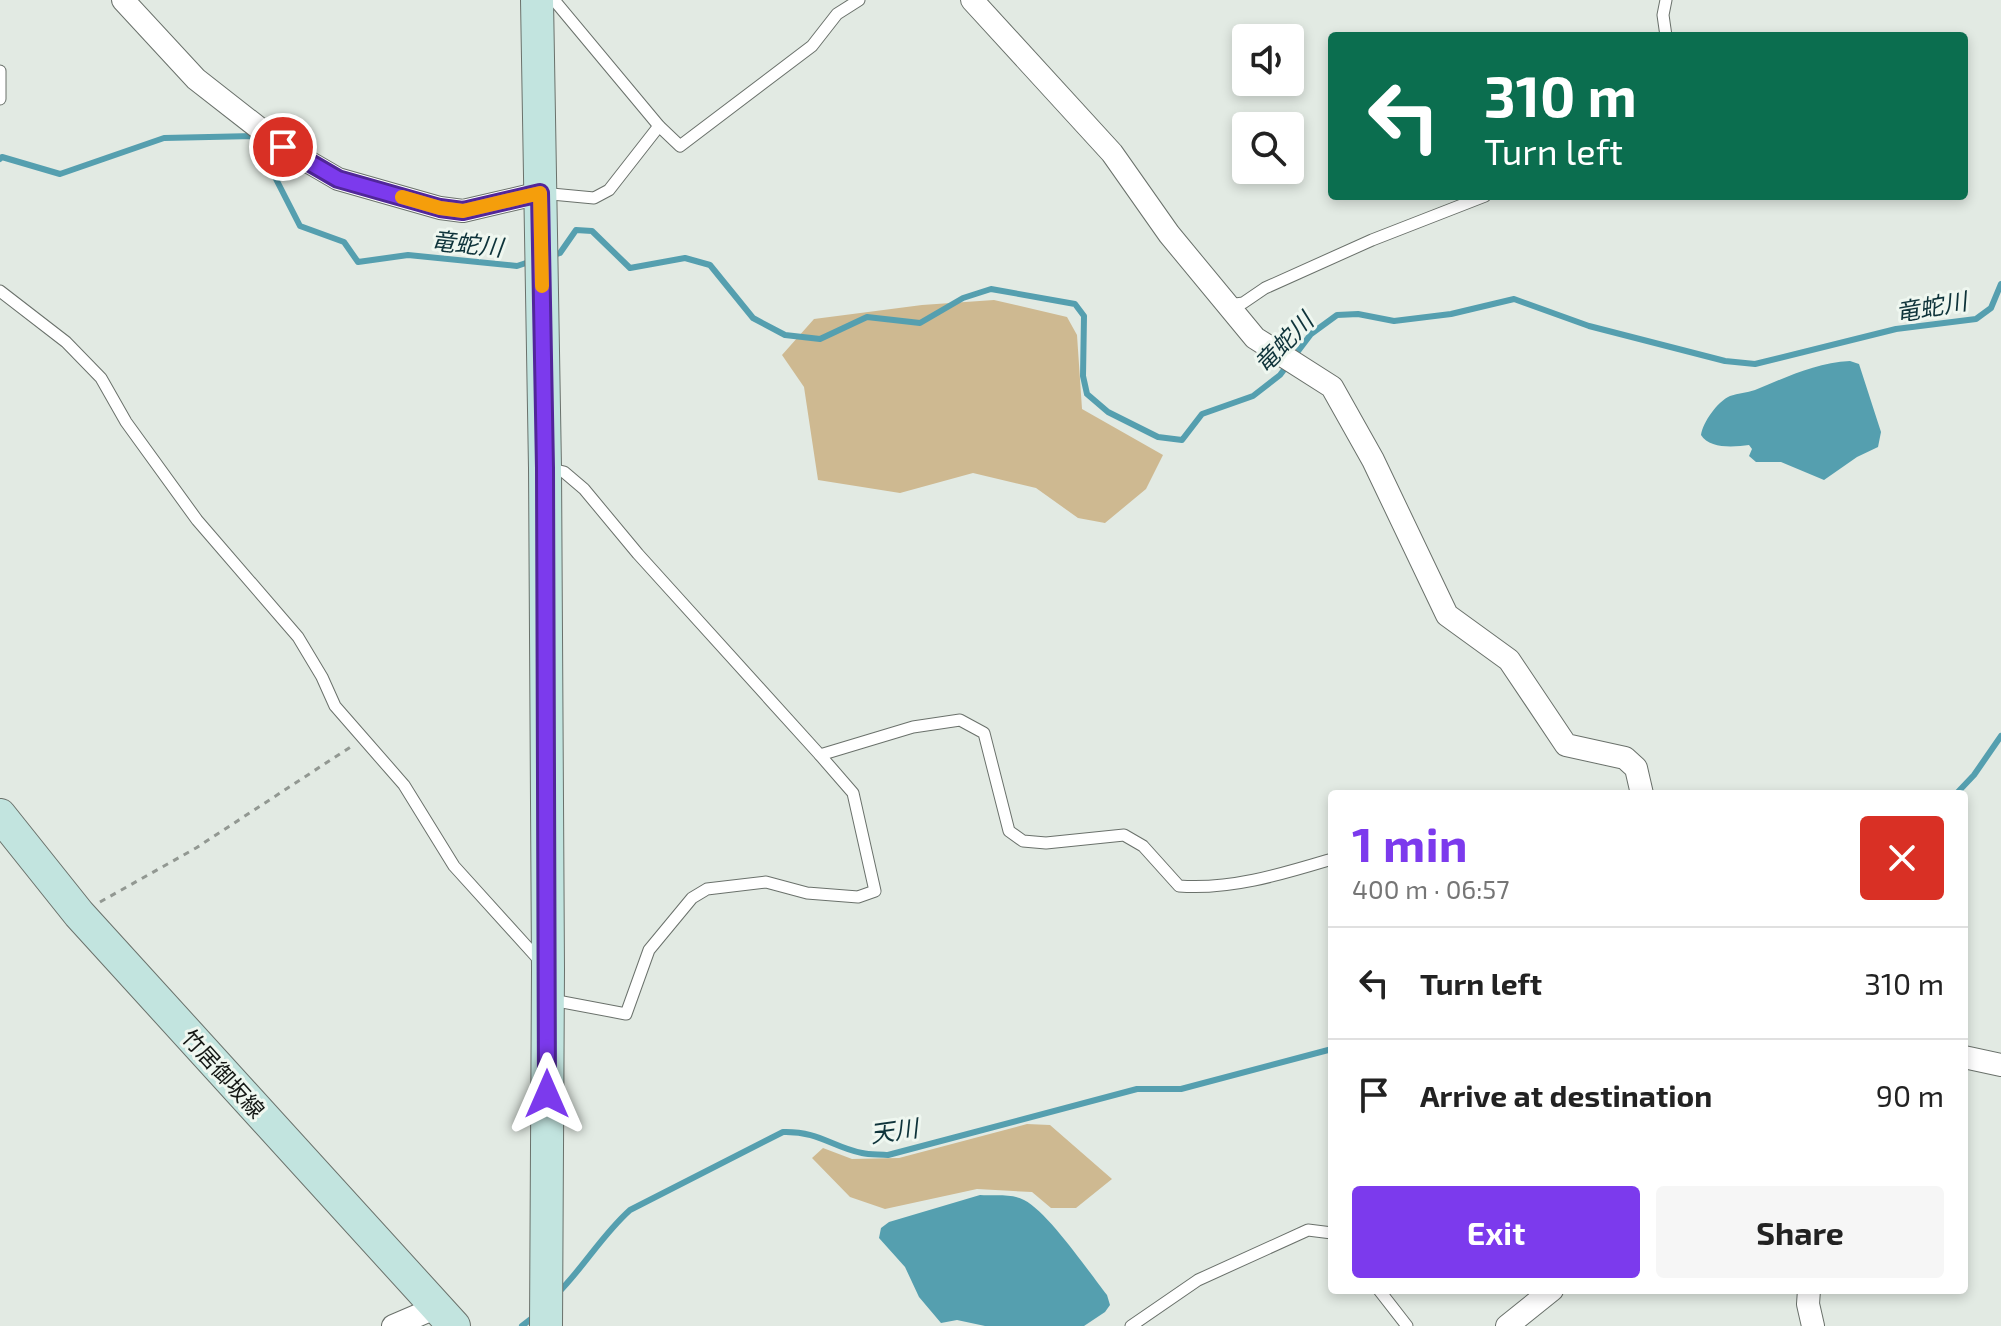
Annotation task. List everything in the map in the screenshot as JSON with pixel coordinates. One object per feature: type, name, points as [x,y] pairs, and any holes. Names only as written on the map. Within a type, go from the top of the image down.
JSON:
[{"type":"street","points":[[123,0],[196,79],[283,147],[338,179],[440,208],[463,211],[540,193]]},
{"type":"street","points":[[537,0],[545,468],[546,1322]]},
{"type":"street","points":[[972,0],[1112,153],[1169,234],[1255,338],[1332,387],[1373,460],[1447,615],[1509,660],[1566,745],[1625,758],[1636,768],[1641,790]]},
{"type":"street","name":"竹居御坂線","points":[[0,815],[79,914],[445,1317]]},
{"type":"street","points":[[1968,1058],[2001,1065]]},
{"type":"street","points":[[1507,1326],[1547,1294]]},
{"type":"street","points":[[1809,1294],[1813,1326]]},
{"type":"street","points":[[393,1326],[445,1317]]},
{"type":"lane","points":[[554,0],[659,126],[680,146],[812,46],[837,14],[859,0]]},
{"type":"lane","points":[[1665,32],[1663,15],[1666,0]]},
{"type":"lane","points":[[0,71],[0,99]]},
{"type":"lane","points":[[540,193],[594,198],[609,190],[659,126]]},
{"type":"lane","points":[[1226,305],[1243,303],[1265,288],[1372,240],[1475,200]]},
{"type":"lane","points":[[0,291],[66,342],[101,378],[126,422],[197,520],[298,637],[335,706],[404,785],[454,866],[548,984],[626,1014],[649,950],[692,898],[707,889],[766,882],[807,893],[858,897],[875,891],[853,793],[638,554],[584,489],[564,472],[545,468]]},
{"type":"lane","points":[[820,755],[913,727],[960,720],[984,733],[1009,831],[1023,841],[1046,843],[1124,835],[1143,846],[1179,886],[1201,888],[1266,879],[1328,860]]},
{"type":"lane","points":[[1131,1326],[1198,1280],[1308,1230],[1328,1232]]},
{"type":"lane","points":[[1382,1294],[1407,1326]]},
{"type":"path","points":[[79,914],[196,848],[362,739]]},
{"type":"shaded area","points":[[994,300],[1067,317],[1077,335],[1082,409],[1163,455],[1146,489],[1105,523],[1078,518],[1036,488],[973,473],[900,493],[818,480],[804,387],[782,355],[814,319],[922,305]]},
{"type":"shaded area","points":[[1027,1124],[1050,1125],[1112,1179],[1076,1208],[1051,1208],[1032,1192],[977,1189],[885,1209],[850,1197],[812,1158],[823,1148],[852,1159],[899,1158]]},
{"type":"water","points":[[1850,361],[1859,364],[1881,432],[1878,447],[1857,457],[1824,480],[1781,462],[1756,462],[1749,456],[1752,449],[1749,445],[1716,445],[1701,435],[1711,413],[1730,396],[1813,368]]},
{"type":"water","points":[[980,1195],[1019,1198],[1045,1217],[1107,1295],[1110,1305],[1105,1312],[1084,1326],[985,1326],[957,1320],[941,1323],[919,1297],[905,1267],[879,1238],[881,1228],[889,1222]]},
{"type":"waterway","name":"竜蛇川","points":[[0,159],[2,157],[60,174],[164,138],[254,136],[300,226],[344,242],[358,262],[408,255],[517,266],[532,261]]},
{"type":"waterway","name":"竜蛇川","points":[[551,256],[560,253],[576,230],[592,231],[630,268],[685,258],[710,265],[753,318],[785,335],[820,339],[867,317],[920,323],[963,298],[991,289],[1075,304],[1084,316],[1083,376],[1087,394],[1108,412],[1158,437],[1182,440],[1202,414],[1253,396],[1280,375],[1311,334],[1337,315],[1358,314],[1394,321],[1451,314],[1514,299],[1589,326],[1725,361],[1755,364],[1896,329],[1976,319],[1991,308],[2001,284]]},
{"type":"waterway","name":"天川","points":[[1960,790],[2001,736]]},
{"type":"waterway","name":"天川","points":[[557,1294],[630,1210],[783,1132],[806,1134],[862,1153],[888,1155],[1137,1089],[1181,1089],[1328,1050]]},
{"type":"waterway","name":"天川","points":[[522,1326],[535,1316]]},
{"type":"slow traffic","points":[[402,197],[463,211],[540,193],[542,286]]},
{"type":"route","points":[[283,147],[338,179],[440,208],[463,211],[540,193],[545,468],[547,1094]]}]
